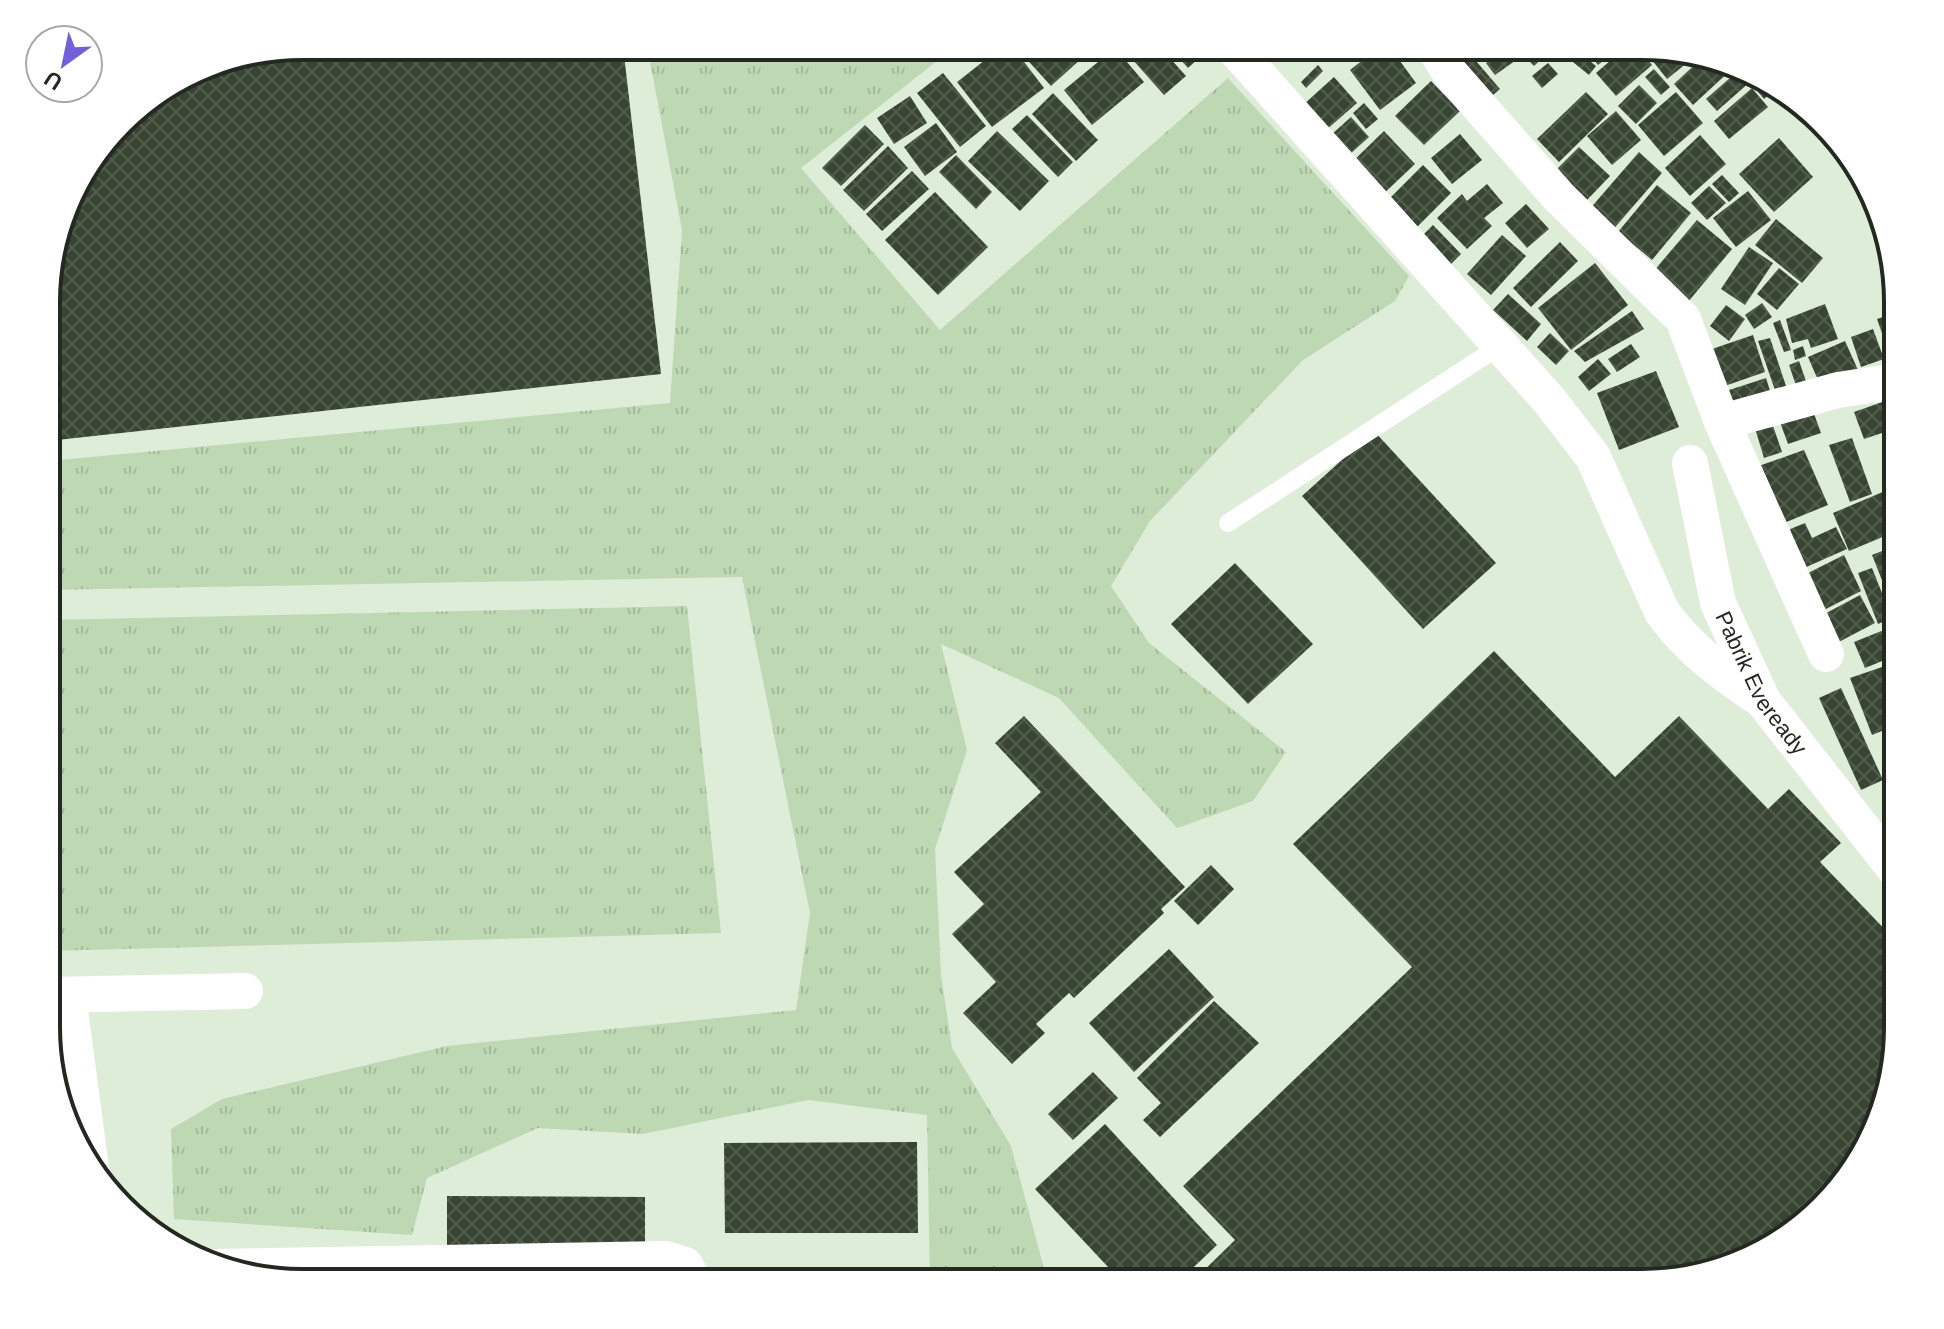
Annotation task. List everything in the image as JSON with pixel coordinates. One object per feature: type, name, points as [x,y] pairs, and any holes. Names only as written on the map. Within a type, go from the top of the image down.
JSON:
[{"type":"street","points":[[1245,61],[1500,346],[1593,457],[1662,612],[1678,634],[1698,655],[1763,701]]},
{"type":"street","points":[[1442,61],[1559,197],[1683,319],[1722,422],[1826,654]]},
{"type":"street","points":[[1722,422],[1838,390],[1883,383]]},
{"type":"street","name":"Pabrik Eveready","points":[[1690,463],[1718,603],[1763,701],[1883,854]]},
{"type":"street","points":[[61,995],[245,991]]},
{"type":"street","points":[[61,1010],[84,1132]]},
{"type":"street","points":[[270,1266],[666,1259],[687,1268]]},
{"type":"lane","points":[[1228,523],[1500,346]]},
{"type":"green space","points":[[650,60],[938,60],[801,168],[940,330],[1228,78],[1409,276],[1395,301],[1303,360],[1150,521],[1111,586],[1149,643],[1286,752],[1253,801],[1177,828],[1059,698],[941,644],[967,750],[935,849],[941,975],[952,1048],[1011,1146],[1044,1269],[930,1268],[927,1115],[808,1100],[643,1134],[538,1128],[427,1178],[412,1235],[174,1219],[171,1129],[222,1099],[447,1046],[796,1010],[810,913],[742,577],[60,590],[60,460],[670,403],[682,230]]},
{"type":"green space","points":[[687,606],[721,933],[61,951],[60,620]]},
{"type":"building","points":[[302,60],[625,60],[661,374],[60,440],[60,302],[68,239],[92,181],[120,142],[142,120],[181,92],[239,68]]},
{"type":"building","points":[[984,61],[1023,61],[1044,88],[992,127],[957,82]]},
{"type":"building","points":[[1028,61],[1079,61],[1051,86]]},
{"type":"building","points":[[1100,61],[1126,61],[1144,82],[1092,125],[1064,90]]},
{"type":"building","points":[[1133,61],[1172,61],[1186,76],[1164,95]]},
{"type":"building","points":[[1181,61],[1196,61],[1188,68]]},
{"type":"building","points":[[1362,61],[1400,61],[1416,83],[1380,110],[1350,70]]},
{"type":"building","points":[[1463,61],[1476,61],[1500,89],[1485,102],[1455,68]]},
{"type":"building","points":[[1489,61],[1515,61],[1495,75],[1486,63]]},
{"type":"building","points":[[1572,61],[1590,61],[1596,66],[1589,75]]},
{"type":"building","points":[[1610,61],[1648,61],[1652,65],[1616,96],[1596,73]]},
{"type":"building","points":[[1653,61],[1685,64],[1667,79]]},
{"type":"building","points":[[1548,63],[1558,74],[1542,88],[1532,76]]},
{"type":"building","points":[[1318,65],[1323,71],[1306,88],[1301,82]]},
{"type":"building","points":[[1693,66],[1726,75],[1693,105],[1674,84]]},
{"type":"building","points":[[1654,69],[1670,87],[1661,95],[1645,77]]},
{"type":"building","points":[[943,73],[986,126],[960,147],[917,93]]},
{"type":"building","points":[[1334,77],[1357,103],[1317,138],[1294,113]]},
{"type":"building","points":[[1731,77],[1747,84],[1717,111],[1706,99]]},
{"type":"building","points":[[1431,81],[1460,111],[1424,145],[1395,116]]},
{"type":"building","points":[[1639,85],[1657,103],[1636,124],[1618,106]]},
{"type":"building","points":[[1752,88],[1768,107],[1729,139],[1714,121]]},
{"type":"building","points":[[1755,88],[1768,96],[1764,99]]},
{"type":"building","points":[[1586,92],[1608,114],[1559,162],[1537,139]]},
{"type":"building","points":[[1676,92],[1703,123],[1664,156],[1638,125]]},
{"type":"building","points":[[1053,93],[1098,140],[1076,161],[1032,114]]},
{"type":"building","points":[[910,96],[927,123],[894,144],[877,118]]},
{"type":"building","points":[[1364,103],[1378,119],[1366,129],[1353,113]]},
{"type":"building","points":[[1616,111],[1641,140],[1612,165],[1587,136]]},
{"type":"building","points":[[1027,115],[1073,162],[1058,177],[1012,129]]},
{"type":"building","points":[[1351,117],[1369,137],[1339,164],[1321,144]]},
{"type":"building","points":[[936,123],[957,152],[925,176],[904,147]]},
{"type":"building","points":[[865,125],[884,144],[841,186],[822,168]]},
{"type":"building","points":[[997,131],[1049,181],[1020,211],[968,161]]},
{"type":"building","points":[[1384,131],[1415,164],[1378,199],[1348,166]]},
{"type":"building","points":[[1460,134],[1482,160],[1452,184],[1431,158]]},
{"type":"building","points":[[1700,135],[1726,164],[1690,196],[1665,168]]},
{"type":"building","points":[[1779,138],[1813,177],[1774,212],[1739,174]]},
{"type":"building","points":[[888,146],[908,168],[864,211],[843,190]]},
{"type":"building","points":[[1579,147],[1610,176],[1587,200],[1556,170]]},
{"type":"building","points":[[1639,152],[1662,173],[1611,232],[1588,211]]},
{"type":"building","points":[[956,155],[992,192],[976,209],[939,172]]},
{"type":"building","points":[[1423,165],[1451,193],[1411,233],[1383,205]]},
{"type":"building","points":[[912,171],[929,189],[882,231],[866,214]]},
{"type":"building","points":[[1722,175],[1739,193],[1729,202],[1712,184]]},
{"type":"building","points":[[1487,184],[1503,203],[1484,218],[1492,226],[1467,249],[1437,218],[1462,194],[1467,201]]},
{"type":"building","points":[[1657,185],[1691,213],[1652,260],[1618,232]]},
{"type":"building","points":[[1709,186],[1726,203],[1707,220],[1691,203]]},
{"type":"building","points":[[1748,191],[1771,220],[1736,247],[1713,218]]},
{"type":"building","points":[[935,192],[988,247],[938,295],[885,240]]},
{"type":"building","points":[[1526,204],[1549,229],[1527,248],[1505,223]]},
{"type":"building","points":[[1776,219],[1823,258],[1802,283],[1755,245]]},
{"type":"building","points":[[1697,220],[1732,249],[1688,302],[1653,272]]},
{"type":"building","points":[[1433,225],[1461,254],[1445,270],[1417,241]]},
{"type":"building","points":[[1502,235],[1526,256],[1491,295],[1467,274]]},
{"type":"building","points":[[1560,242],[1578,261],[1531,307],[1513,288]]},
{"type":"building","points":[[1749,247],[1773,263],[1745,305],[1721,289]]},
{"type":"building","points":[[1595,263],[1628,305],[1571,350],[1538,308]]},
{"type":"building","points":[[1779,268],[1799,284],[1777,310],[1757,294]]},
{"type":"building","points":[[1508,294],[1541,324],[1527,341],[1493,310]]},
{"type":"building","points":[[1762,303],[1772,317],[1754,329],[1745,315]]},
{"type":"building","points":[[1825,304],[1838,339],[1811,348],[1808,339],[1792,343],[1786,319]]},
{"type":"building","points":[[1726,305],[1745,319],[1729,341],[1710,326]]},
{"type":"building","points":[[1632,311],[1644,329],[1585,362],[1574,351]]},
{"type":"building","points":[[1883,317],[1883,336],[1877,319]]},
{"type":"building","points":[[1780,320],[1791,350],[1784,352],[1773,323]]},
{"type":"building","points":[[1873,329],[1883,359],[1861,367],[1851,337]]},
{"type":"building","points":[[1550,333],[1569,351],[1556,365],[1537,347]]},
{"type":"building","points":[[1753,335],[1765,372],[1716,389],[1703,352]]},
{"type":"building","points":[[1770,338],[1788,392],[1777,396],[1758,341]]},
{"type":"building","points":[[1845,341],[1858,370],[1821,387],[1808,357]]},
{"type":"building","points":[[1631,344],[1640,357],[1617,372],[1608,359]]},
{"type":"building","points":[[1803,346],[1806,356],[1795,360],[1793,350]]},
{"type":"building","points":[[1598,359],[1611,374],[1589,391],[1578,377]]},
{"type":"building","points":[[1799,361],[1808,387],[1798,391],[1789,365]]},
{"type":"building","points":[[1656,371],[1679,427],[1619,450],[1597,393]]},
{"type":"building","points":[[1766,378],[1772,397],[1727,412],[1720,393]]},
{"type":"building","points":[[1883,402],[1883,433],[1864,439],[1854,412]]},
{"type":"building","points":[[1813,411],[1821,433],[1788,444],[1780,422]]},
{"type":"building","points":[[1771,420],[1782,452],[1764,458],[1754,425]]},
{"type":"building","points":[[1374,431],[1496,563],[1423,629],[1302,496]]},
{"type":"building","points":[[1852,438],[1872,494],[1850,502],[1829,445]]},
{"type":"building","points":[[1804,450],[1828,505],[1779,525],[1753,468]]},
{"type":"building","points":[[1883,492],[1883,537],[1849,551],[1833,513]]},
{"type":"building","points":[[1805,523],[1812,538],[1836,527],[1847,549],[1795,572],[1778,534]]},
{"type":"building","points":[[1883,551],[1883,583],[1872,555]]},
{"type":"building","points":[[1844,555],[1861,591],[1816,614],[1798,578]]},
{"type":"building","points":[[1235,563],[1313,644],[1248,704],[1171,624]]},
{"type":"building","points":[[1872,568],[1883,596],[1883,622],[1878,624],[1858,573]]},
{"type":"building","points":[[1860,595],[1875,623],[1833,645],[1819,617]]},
{"type":"building","points":[[1883,630],[1883,661],[1865,668],[1854,642]]},
{"type":"building","points":[[1494,651],[1615,777],[1679,716],[1768,809],[1789,789],[1841,843],[1820,862],[1883,927],[1883,1043],[1879,1074],[1866,1120],[1852,1148],[1813,1198],[1777,1228],[1720,1256],[1689,1264],[1642,1269],[1206,1269],[1235,1240],[1183,1186],[1412,967],[1293,844]]},
{"type":"building","points":[[1883,667],[1883,731],[1872,735],[1850,678]]},
{"type":"building","points":[[1841,688],[1883,780],[1861,790],[1819,698]]},
{"type":"building","points":[[1024,716],[1185,887],[1161,909],[1164,913],[1074,998],[1069,993],[1036,1024],[1045,1033],[1012,1064],[963,1013],[996,982],[952,934],[984,904],[954,872],[1041,792],[995,743]]},
{"type":"building","points":[[1211,865],[1234,889],[1198,925],[1174,901]]},
{"type":"building","points":[[1169,949],[1214,997],[1134,1072],[1089,1023]]},
{"type":"building","points":[[1214,1001],[1259,1043],[1160,1137],[1143,1120],[1161,1103],[1137,1078]]},
{"type":"building","points":[[1093,1072],[1118,1098],[1073,1140],[1048,1114]]},
{"type":"building","points":[[1105,1124],[1217,1245],[1192,1269],[1110,1269],[1035,1189]]},
{"type":"building","points":[[917,1142],[918,1233],[725,1233],[724,1143]]},
{"type":"building","points":[[447,1196],[645,1197],[645,1247],[447,1246]]}]
